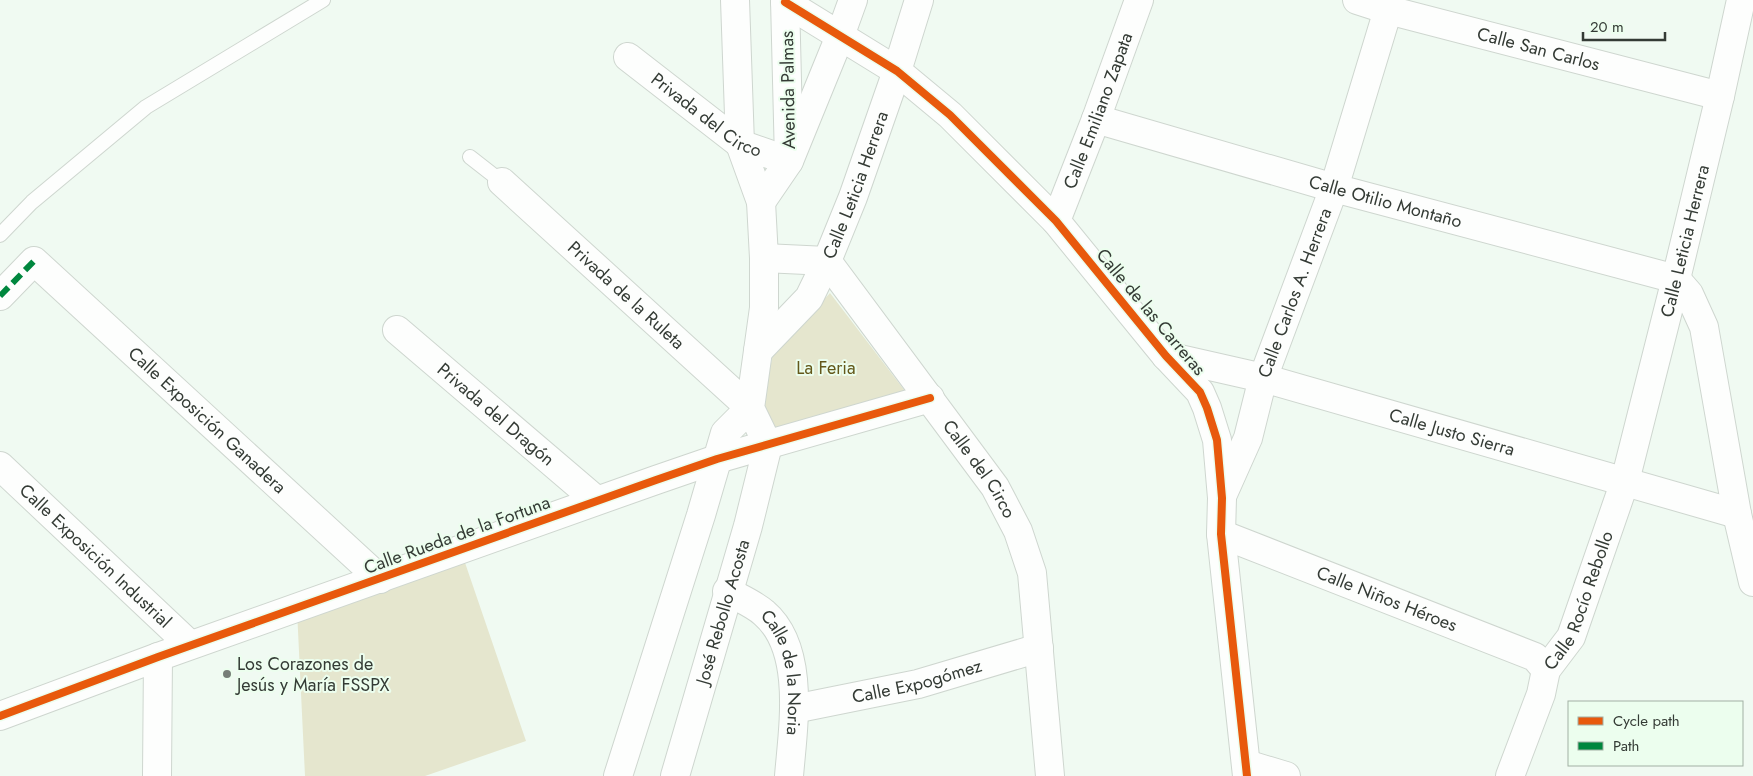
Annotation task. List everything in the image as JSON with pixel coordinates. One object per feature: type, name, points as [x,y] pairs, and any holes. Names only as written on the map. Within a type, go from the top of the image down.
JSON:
[{"type":"street","points":[[735,0],[740,144],[761,202],[764,258],[764,308],[750,408],[768,445]]},
{"type":"street","points":[[789,161],[840,36],[852,0]]},
{"type":"street","name":"Calle Leticia Herrera","points":[[758,351],[809,298],[827,261],[853,197],[897,72],[919,0]]},
{"type":"street","name":"Calle Emiliano Zapata","points":[[1056,221],[1096,119],[1139,0]]},
{"type":"street","name":"Calle San Carlos","points":[[1357,0],[1389,5],[1720,96]]},
{"type":"street","name":"Calle Leticia Herrera","points":[[1625,481],[1676,279],[1741,0]]},
{"type":"street","name":"Calle de las Carreras","points":[[785,1],[897,72],[950,115],[1056,221],[1166,356],[1200,392],[1217,440],[1222,498],[1221,534],[1247,770]]},
{"type":"street","name":"Avenida Palmas","points":[[761,202],[789,161],[785,1]]},
{"type":"street","name":"Calle Carlos A. Herrera","points":[[1222,498],[1248,438],[1263,378],[1334,188],[1389,5]]},
{"type":"street","name":"Privada del Circo","points":[[628,57],[740,144],[789,161]]},
{"type":"street","name":"Calle Otilio Montaño","points":[[1096,119],[1334,188],[1676,279]]},
{"type":"street","name":"Privada de la Ruleta","points":[[502,182],[750,408]]},
{"type":"street","points":[[764,258],[827,261]]},
{"type":"street","name":"Calle Exposición Ganadera","points":[[0,296],[34,261],[380,579]]},
{"type":"street","name":"Calle del Circo","points":[[827,261],[996,487],[1018,531],[1032,573],[1050,776]]},
{"type":"street","points":[[1676,279],[1689,294],[1704,327],[1737,514],[1753,582]]},
{"type":"street","name":"Privada del Dragón","points":[[397,330],[596,500]]},
{"type":"street","name":"Calle Justo Sierra","points":[[1166,356],[1263,378],[1737,514]]},
{"type":"street","name":"Calle Rueda de la Fortuna","points":[[0,716],[158,657],[596,500],[718,459],[930,398]]},
{"type":"street","points":[[618,776],[725,433],[750,408]]},
{"type":"street","name":"José Rebollo Acosta","points":[[675,776],[748,526],[768,445]]},
{"type":"street","name":"Calle Exposición Industrial","points":[[0,466],[190,646]]},
{"type":"street","name":"Calle Rocío Rebollo","points":[[1510,776],[1541,694],[1546,670],[1571,637],[1625,481]]},
{"type":"street","name":"Calle Niños Héroes","points":[[1221,534],[1535,657],[1546,670]]},
{"type":"street","name":"Calle de la Noria","points":[[728,591],[764,613],[782,634],[790,661],[794,709],[789,776]]},
{"type":"street","name":"Calle Expogómez","points":[[794,709],[918,684],[1039,648]]},
{"type":"street","name":"Calle Exposición Industrial","points":[[157,776],[158,657]]},
{"type":"street","points":[[1247,770],[1286,776]]},
{"type":"lane","points":[[0,236],[32,202],[146,107],[323,0]]},
{"type":"lane","points":[[470,156],[502,182]]},
{"type":"green space","name":"La Feria","points":[[830,293],[908,395],[775,433],[763,401],[773,354]]},
{"type":"green space","points":[[461,551],[526,741],[425,776],[305,776],[297,610]]},
{"type":"marked path","points":[[0,296],[34,261]]},
{"type":"cycle path","points":[[785,2],[897,71],[950,115],[1056,221],[1166,356],[1200,392],[1217,440],[1222,498],[1221,534],[1247,776]]},
{"type":"cycle path","points":[[0,716],[158,657],[717,459],[930,398]]},
{"type":"place","name":"Los Corazones de Jesús y María FSSPX","points":[[227,674]]}]
